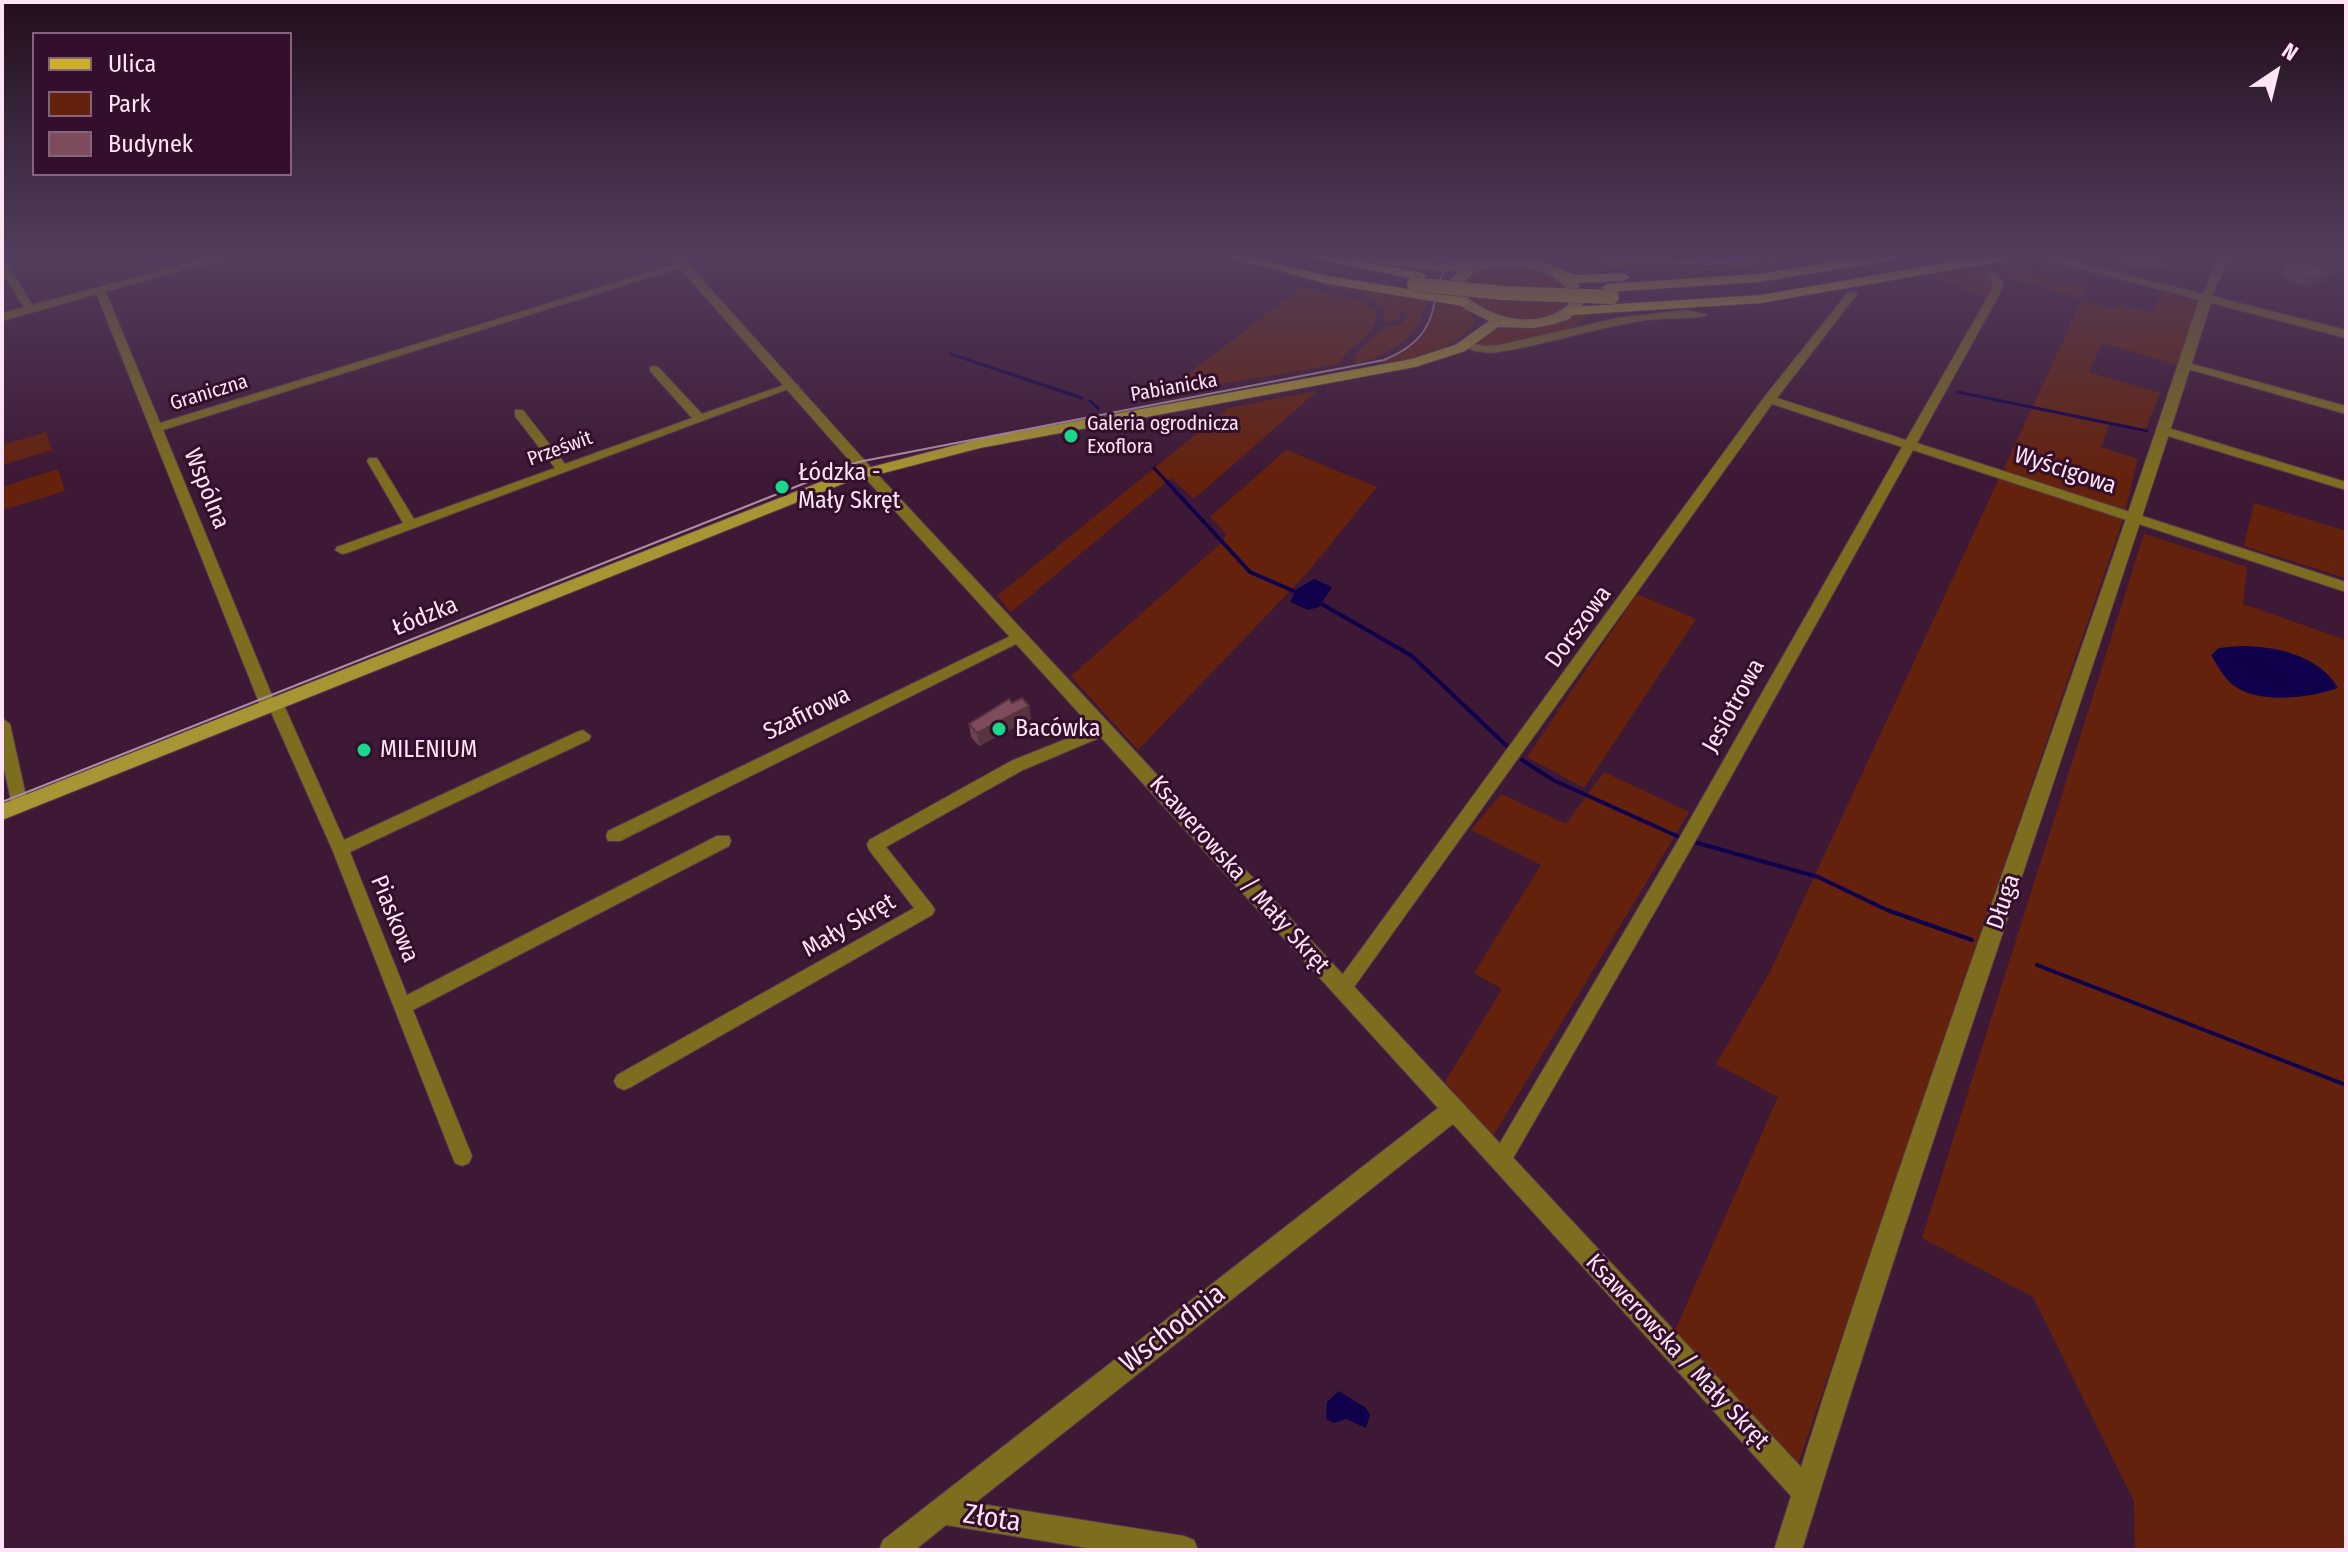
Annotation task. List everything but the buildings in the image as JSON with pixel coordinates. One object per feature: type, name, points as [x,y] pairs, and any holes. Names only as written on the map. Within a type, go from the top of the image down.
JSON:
[{"type":"main road","name":"Pabianicka","points":[[1440,356],[1474,328]]},
{"type":"main road","name":"Pabianicka","points":[[868,472],[966,446],[1403,366],[1466,345],[1488,328]]},
{"type":"main road","name":"Łódzka","points":[[2,812],[769,505],[868,472]]},
{"type":"street","name":"Wspólna","points":[[116,328],[272,704]]},
{"type":"street","name":"Graniczna","points":[[158,428],[467,328]]},
{"type":"street","name":"Ksawerowska / Mały Skręt","points":[[741,328],[868,472],[1806,1492]]},
{"type":"street","points":[[1466,345],[1496,351],[1528,341],[1596,328]]},
{"type":"street","name":"Dorszowa","points":[[1343,988],[1769,399],[1825,328]]},
{"type":"street","name":"Jesiotrowa","points":[[1501,1160],[1682,849],[1975,328]]},
{"type":"street","name":"Długa","points":[[1788,1550],[2197,328]]},
{"type":"street","points":[[2324,328],[2346,334]]},
{"type":"street","points":[[2185,365],[2346,410]]},
{"type":"street","points":[[654,369],[700,419]]},
{"type":"street","name":"Prześwit","points":[[342,550],[793,385]]},
{"type":"street","name":"Wyścigowa","points":[[1769,399],[2346,587]]},
{"type":"street","points":[[519,413],[562,469]]},
{"type":"street","points":[[2162,430],[2346,486]]},
{"type":"street","points":[[373,461],[411,525]]},
{"type":"street","name":"Szafirowa","points":[[614,836],[1021,636]]},
{"type":"street","name":"Piaskowa","points":[[272,704],[340,849],[462,1156]]},
{"type":"street","points":[[2,724],[20,805]]},
{"type":"street","name":"Mały Skręt","points":[[624,1081],[926,910],[875,845],[1013,770],[1067,743],[1086,739],[1106,729]]},
{"type":"street","points":[[340,849],[583,736]]},
{"type":"street","points":[[403,1006],[723,841]]},
{"type":"street","name":"Wschodnia","points":[[893,1550],[1454,1109]]},
{"type":"street","name":"Złota","points":[[942,1511],[1184,1550]]},
{"type":"green space","points":[[1248,328],[1372,328],[1339,364],[1162,394]]},
{"type":"green space","points":[[1383,328],[1415,328],[1402,342],[1380,355],[1355,364],[1355,355]]},
{"type":"green space","points":[[1427,328],[1468,328],[1438,351],[1361,369],[1400,354],[1421,338]]},
{"type":"green space","points":[[1572,328],[1481,347],[1476,344],[1498,329]]},
{"type":"green space","points":[[2069,328],[2191,328],[2179,365],[2102,343],[2089,372],[2160,393],[2144,433],[2110,423],[2101,447],[2138,459],[2123,519],[1797,1467],[1674,1333],[1778,1097],[1716,1064],[1770,972]]},
{"type":"green space","points":[[1317,391],[1194,499],[1171,478],[1011,612],[997,596],[1228,408]]},
{"type":"green space","points":[[46,432],[52,450],[2,465],[2,445]]},
{"type":"green space","points":[[1286,450],[1377,487],[1307,573],[1138,750],[1071,676],[1220,544],[1227,534],[1210,517]]},
{"type":"green space","points":[[58,469],[65,491],[2,510],[2,487]]},
{"type":"green space","points":[[2254,503],[2346,531],[2346,578],[2244,546]]},
{"type":"green space","points":[[2144,534],[2247,567],[2243,604],[2346,640],[2346,1550],[2135,1550],[2134,1501],[2033,1297],[1922,1238]]},
{"type":"green space","points":[[1637,594],[1696,619],[1584,788],[1527,757]]},
{"type":"green space","points":[[1604,772],[1689,812],[1493,1136],[1445,1082],[1502,989],[1474,973],[1541,865],[1471,830],[1501,794],[1566,824]]},
{"type":"shaded area","points":[[1314,579],[1332,587],[1319,607],[1308,610],[1290,602],[1297,589]]},
{"type":"shaded area","points":[[2239,646],[2282,651],[2308,660],[2330,677],[2338,688],[2285,698],[2244,691],[2227,679],[2211,655],[2219,648]]},
{"type":"shaded area","points":[[1339,1391],[1366,1408],[1370,1415],[1366,1428],[1346,1419],[1334,1423],[1326,1419],[1327,1402]]},
{"type":"waterway","points":[[951,354],[1082,398]]},
{"type":"waterway","points":[[1958,392],[2147,431]]},
{"type":"waterway","points":[[1090,401],[1098,408]]},
{"type":"waterway","points":[[1108,427],[1111,430]]},
{"type":"waterway","points":[[1154,468],[1169,484]]},
{"type":"waterway","points":[[1167,482],[1250,572],[1298,593]]},
{"type":"waterway","points":[[1320,603],[1412,656],[1510,749]]},
{"type":"waterway","points":[[1522,760],[1553,780],[1679,837]]},
{"type":"waterway","points":[[1694,842],[1818,877],[1887,910],[1972,940]]},
{"type":"waterway","points":[[2037,965],[2346,1085]]},
{"type":"tram line","points":[[2,802],[858,462],[1384,360],[1407,348],[1425,328]]},
{"type":"place","name":"Galeria ogrodnicza Exoflora","points":[[1071,436]]},
{"type":"place","name":"Łódzka - Mały Skręt","points":[[782,487]]},
{"type":"place","name":"Bacówka","points":[[999,729]]},
{"type":"place","name":"MILENIUM","points":[[364,750]]}]
